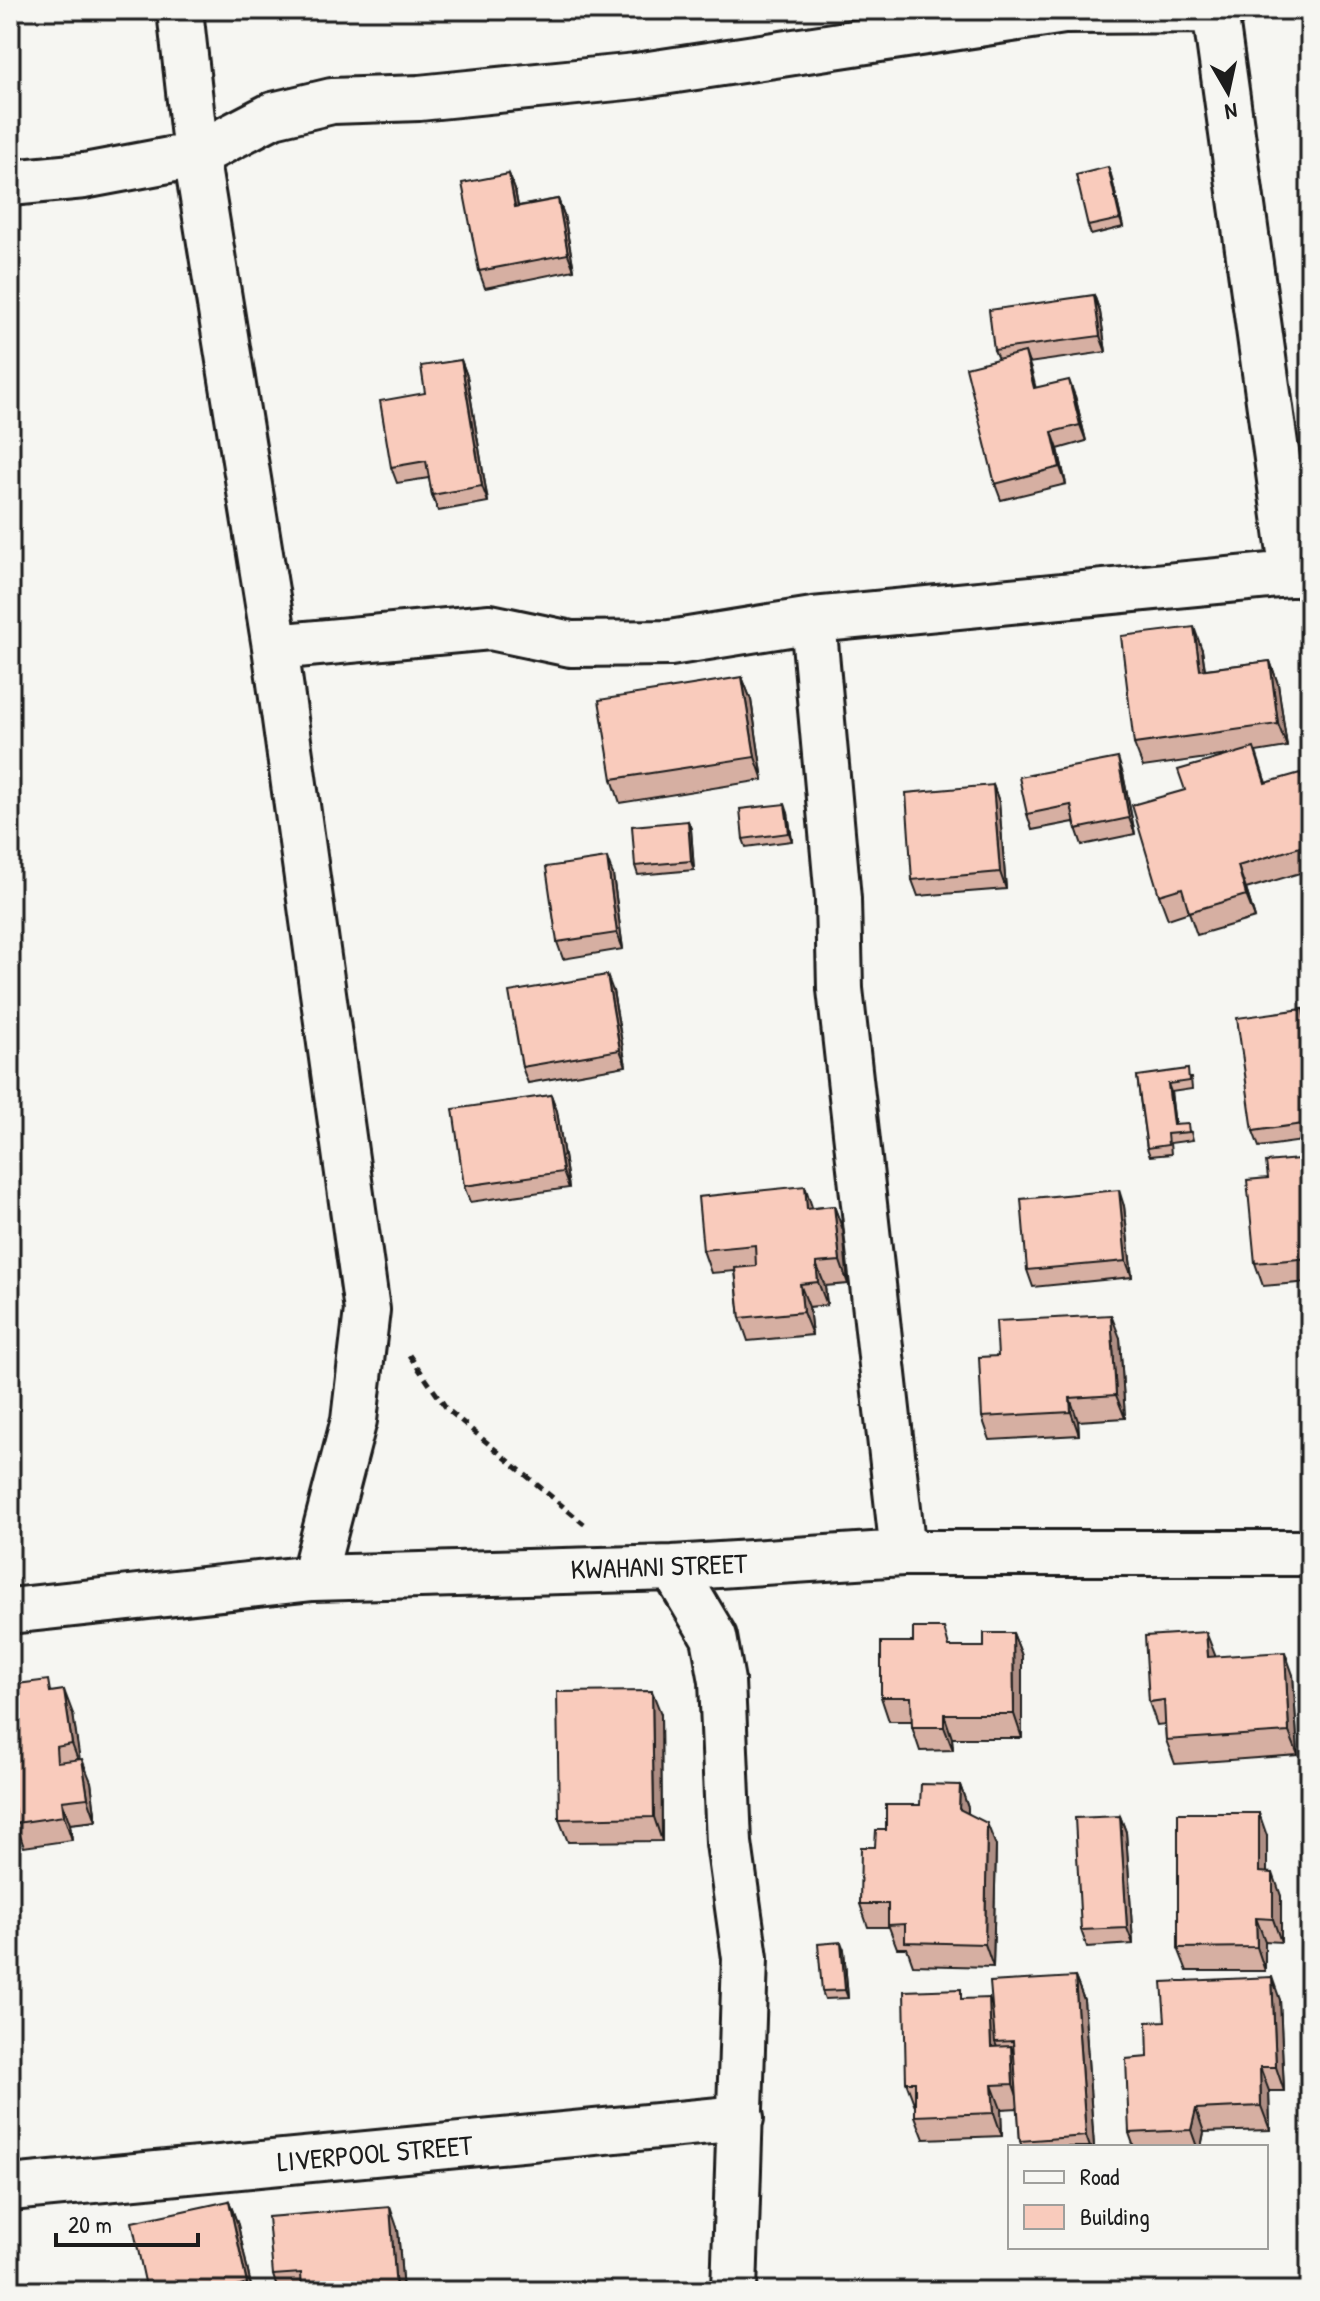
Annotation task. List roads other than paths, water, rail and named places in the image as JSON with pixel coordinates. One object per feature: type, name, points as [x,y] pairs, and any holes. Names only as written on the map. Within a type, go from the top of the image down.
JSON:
[{"type":"street","points":[[180,10],[196,155],[275,647],[367,1310],[354,1420],[313,1578]]},
{"type":"street","points":[[10,183],[84,176],[196,155],[273,115],[332,101],[419,98],[636,76],[1064,10],[1223,10]]},
{"type":"street","points":[[275,647],[490,627],[571,644],[670,643],[813,620],[1302,573],[1215,11]]},
{"type":"street","points":[[813,620],[838,899],[840,989],[863,1169],[903,1553]]},
{"type":"street","name":"KWAHANI STREET","points":[[10,1611],[313,1578],[657,1568],[903,1553],[1310,1553]]},
{"type":"street","points":[[657,1568],[714,1637],[722,1681],[729,1843],[745,1958],[734,2291]]},
{"type":"street","name":"LIVERPOOL STREET","points":[[10,2188],[741,2118]]}]
